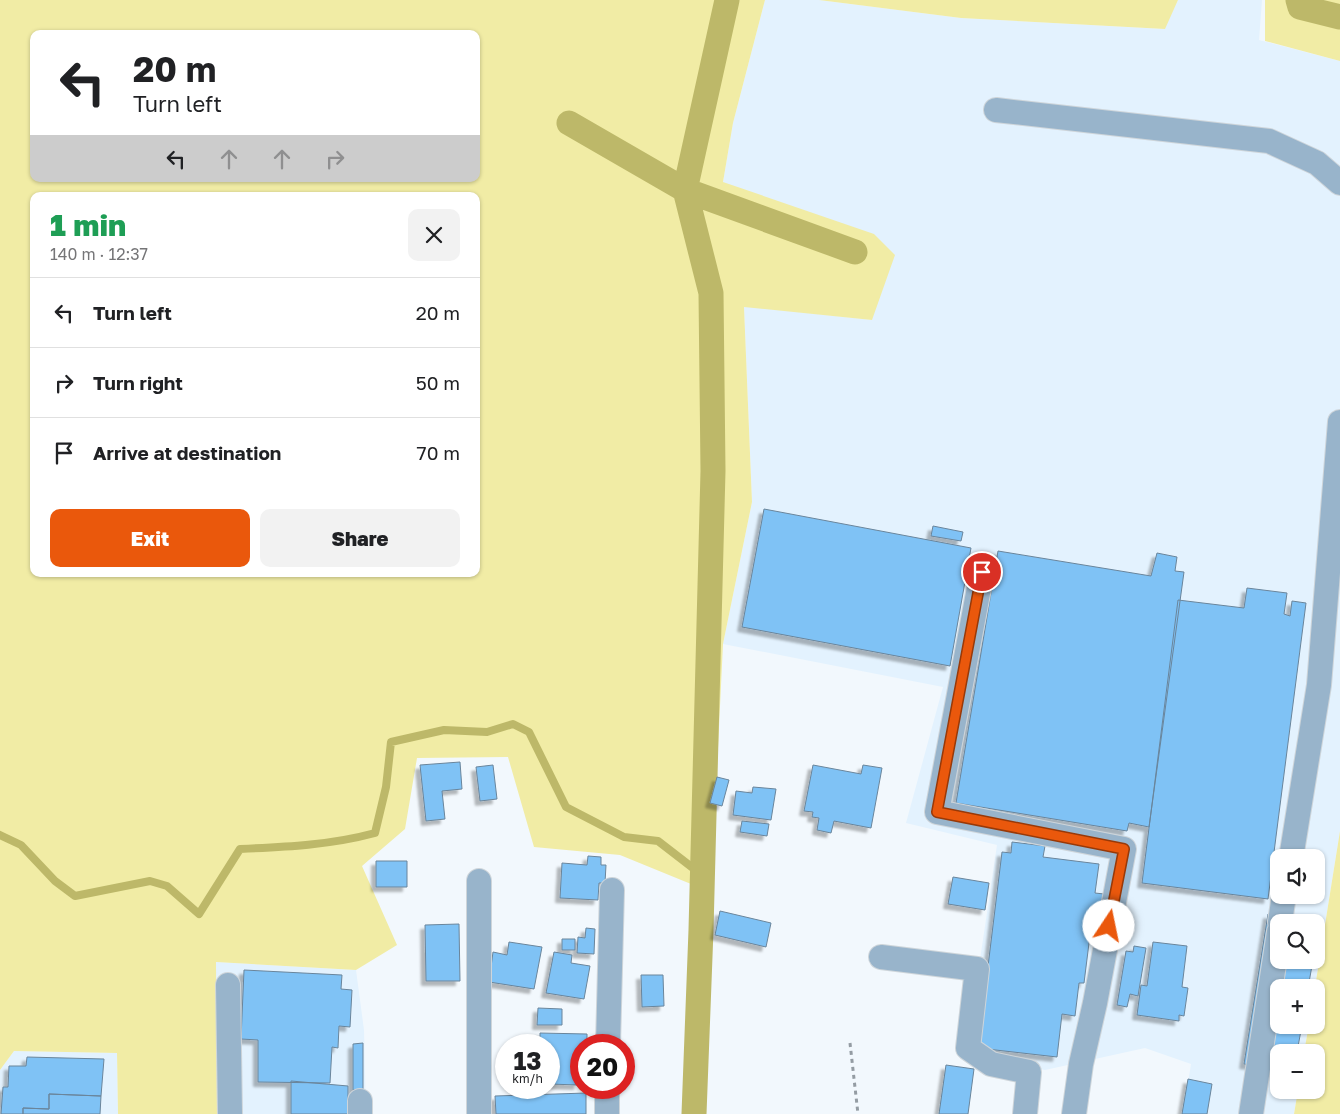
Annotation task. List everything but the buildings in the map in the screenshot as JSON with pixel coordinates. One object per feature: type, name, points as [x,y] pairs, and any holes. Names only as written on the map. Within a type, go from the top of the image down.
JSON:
[{"type":"street","points":[[996,110],[1268,141],[1317,163],[1340,183]]},
{"type":"street","points":[[1292,849],[1319,685],[1340,422]]},
{"type":"street","points":[[982,572],[937,812],[1124,849],[1081,1064],[1074,1114]]},
{"type":"street","points":[[479,882],[479,1114]]},
{"type":"street","points":[[608,1034],[612,890]]},
{"type":"street","points":[[881,957],[976,970],[968,1048],[991,1064],[1029,1072],[1024,1114]]},
{"type":"street","points":[[1251,1114],[1273,969]]},
{"type":"street","points":[[228,985],[230,1114]]},
{"type":"street","points":[[606,1114],[607,1099]]},
{"type":"path","points":[[850,1043],[858,1114]]},
{"type":"shaded area","points":[[0,0],[765,0],[733,123],[723,182],[874,234],[895,255],[872,320],[744,307],[752,502],[723,644],[713,893],[620,855],[534,847],[508,757],[417,758],[405,829],[362,866],[397,945],[356,970],[216,962],[217,1114],[118,1114],[117,1053],[14,1051],[0,1070]]},
{"type":"shaded area","points":[[765,0],[819,0],[961,18],[1164,29],[1178,0],[1262,0],[1259,40],[1340,61],[1340,831],[1325,925],[1325,914],[1270,914],[1270,969],[1318,969],[1316,979],[1270,979],[1270,1034],[1307,1034],[1305,1044],[1270,1044],[1270,1099],[1296,1099],[1294,1114],[1183,1114],[1191,1064],[1145,1048],[1045,1070],[966,1054],[997,845],[906,823],[943,687],[723,644],[752,502],[744,306],[872,320],[723,182],[733,123]]},
{"type":"shaded area","points":[[819,0],[1178,0],[1165,29],[961,18]]},
{"type":"shaded area","points":[[1265,0],[1340,0],[1340,61],[1265,41]]},
{"type":"shaded area","points":[[1340,831],[1340,1114],[1294,1114],[1296,1099],[1325,1099],[1325,1044],[1305,1044],[1307,1034],[1325,1034],[1325,979],[1316,979],[1318,969],[1325,969],[1325,925]]},
{"type":"shaded area","points":[[216,962],[356,970],[364,1030],[366,1114],[217,1114]]},
{"type":"shaded area","points":[[14,1051],[117,1053],[118,1114],[0,1114],[0,1070]]},
{"type":"waterway","points":[[694,1114],[701,930],[713,471],[711,293],[685,190],[727,0]]},
{"type":"waterway","points":[[1298,0],[1300,7],[1340,17]]},
{"type":"waterway","points":[[569,123],[685,190],[855,252]]},
{"type":"waterway","points":[[0,835],[21,845],[55,881],[75,896],[150,881],[167,886],[199,914],[240,849],[325,843],[375,833],[386,787],[391,742],[444,730],[487,732],[513,724],[529,732],[566,807],[624,837],[658,841],[702,875]]},
{"type":"route","points":[[982,572],[937,812],[1124,849],[1109,926]]}]
